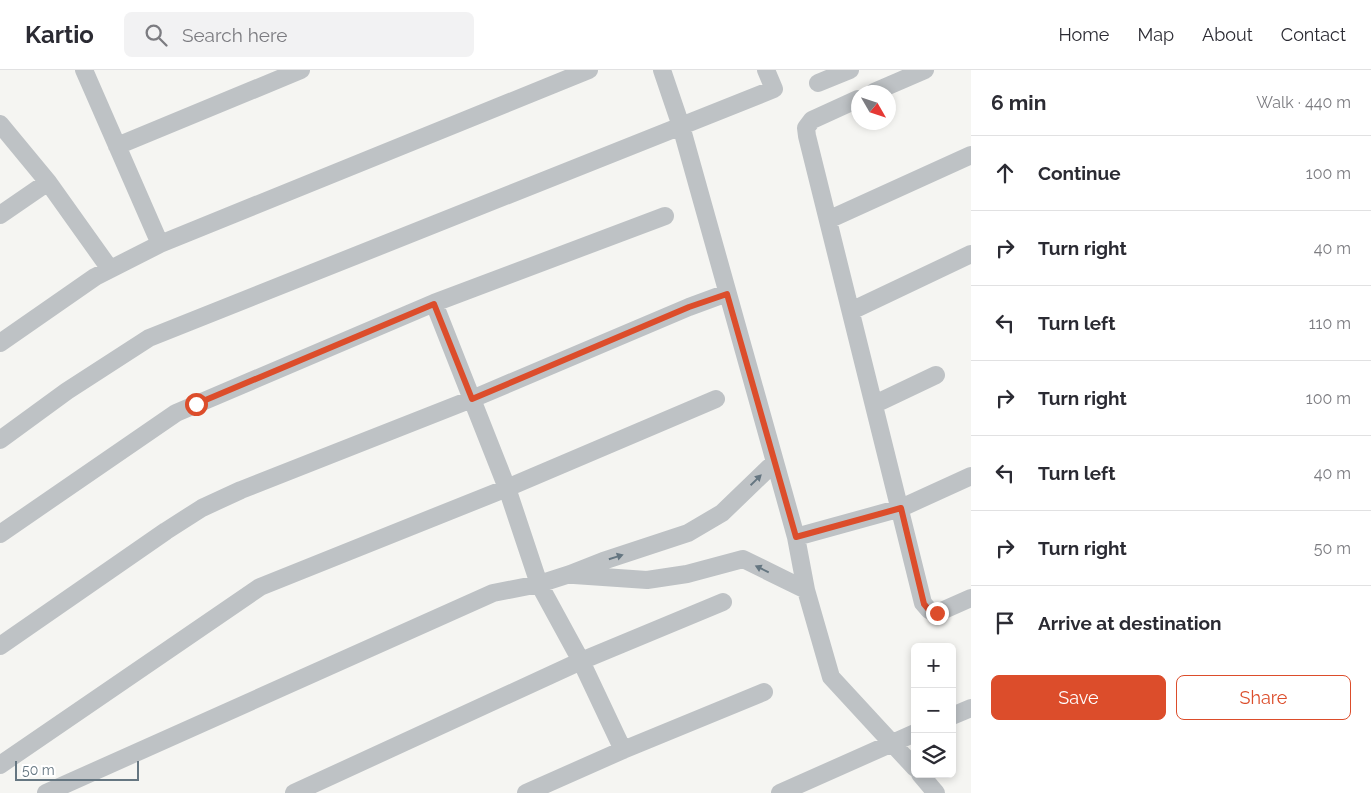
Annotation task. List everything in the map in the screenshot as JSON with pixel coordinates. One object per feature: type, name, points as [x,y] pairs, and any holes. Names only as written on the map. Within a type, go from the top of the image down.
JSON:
[{"type":"street","points":[[84,70],[160,244]]},
{"type":"street","points":[[117,146],[301,70]]},
{"type":"street","points":[[0,343],[95,277],[160,244],[589,70]]},
{"type":"street","points":[[662,70],[681,126],[796,537],[806,590],[831,677],[911,764]]},
{"type":"street","points":[[0,440],[67,391],[149,338],[774,89],[766,70]]},
{"type":"street","points":[[818,83],[850,70]]},
{"type":"street","points":[[891,85],[926,70]]},
{"type":"street","points":[[851,102],[812,120],[806,128],[828,220],[924,604],[929,610],[937,613],[971,598]]},
{"type":"street","points":[[0,124],[48,182],[110,269]]},
{"type":"street","points":[[828,220],[971,155]]},
{"type":"street","points":[[0,215],[48,182]]},
{"type":"street","points":[[0,534],[176,413],[434,304],[665,216]]},
{"type":"street","points":[[851,311],[971,254]]},
{"type":"street","points":[[0,646],[202,508],[241,490],[472,399],[689,307],[727,294]]},
{"type":"street","points":[[434,304],[507,488],[539,584],[582,661],[623,750]]},
{"type":"street","points":[[875,404],[936,375]]},
{"type":"street","points":[[0,765],[260,587],[507,488],[716,399]]},
{"type":"street","points":[[46,793],[493,594],[539,584],[688,533],[722,513],[775,462]]},
{"type":"street","points":[[796,537],[901,508],[971,476]]},
{"type":"street","points":[[570,574],[647,580],[687,574],[743,559],[806,590]]},
{"type":"street","points":[[294,793],[582,661],[723,602]]},
{"type":"street","points":[[526,793],[623,750],[764,692]]},
{"type":"street","points":[[956,714],[971,708]]},
{"type":"street","points":[[780,793],[911,735]]},
{"type":"street","points":[[923,778],[936,793]]},
{"type":"route","points":[[196,404],[434,304],[472,399],[689,307],[727,294],[796,537],[901,508],[924,604],[929,610],[937,613]]}]
